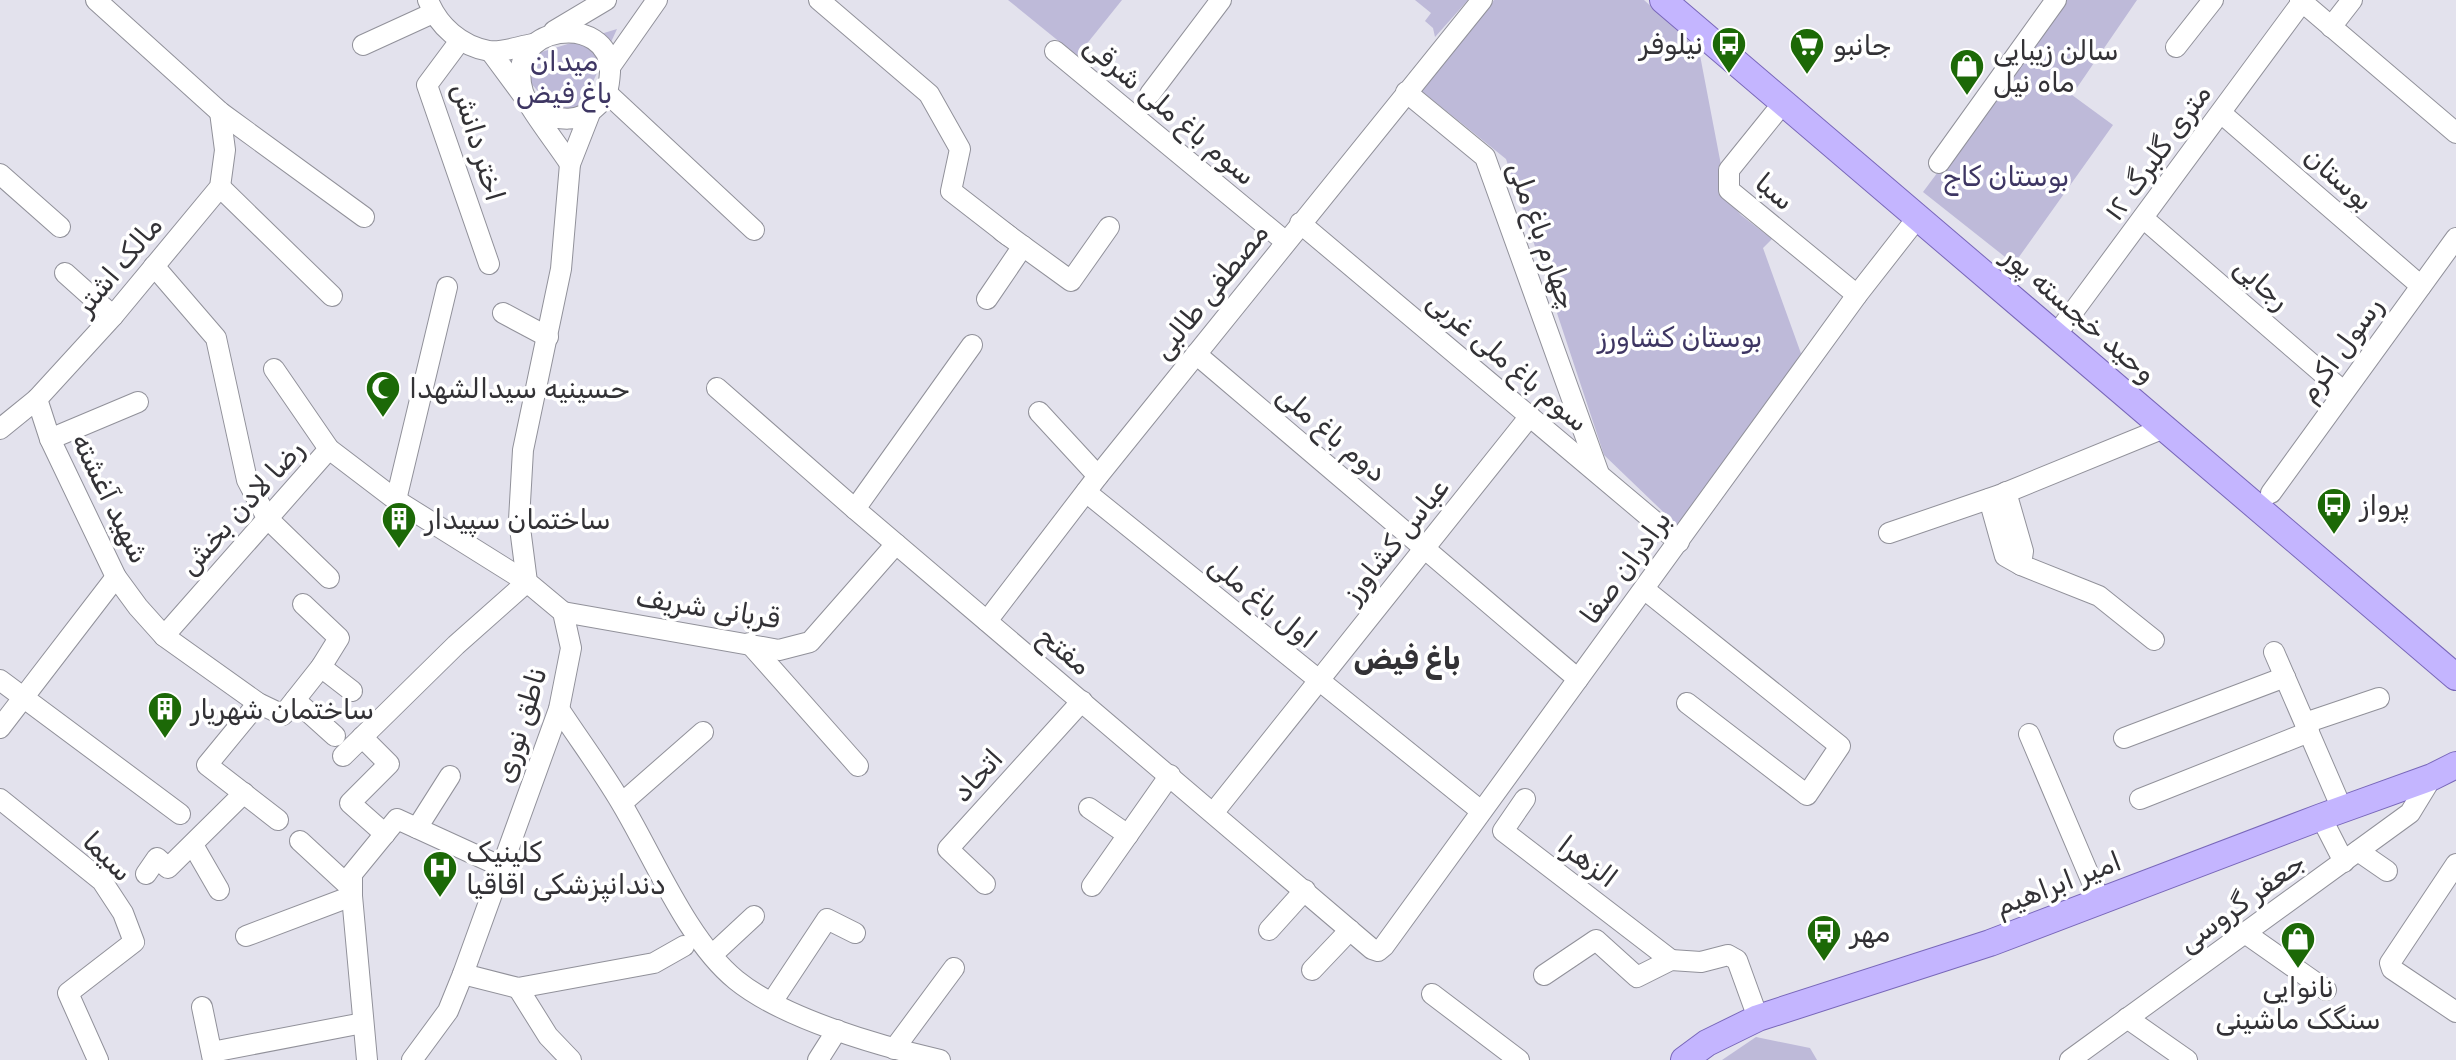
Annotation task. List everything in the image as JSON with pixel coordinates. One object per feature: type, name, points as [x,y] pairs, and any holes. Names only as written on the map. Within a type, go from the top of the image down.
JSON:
[{"type":"main road","name":"وحید خجسته پور","points":[[1663,0],[2454,678]]},
{"type":"main road","points":[[2432,777],[2456,750]]},
{"type":"main road","name":"امیر ابراهیم","points":[[1684,1060],[1707,1043],[1758,1018],[1990,943],[2432,777],[2456,765]]},
{"type":"street","points":[[96,0],[220,112],[364,217]]},
{"type":"street","points":[[523,95],[520,76],[524,59],[541,39],[606,0]]},
{"type":"street","points":[[610,67],[657,0]]},
{"type":"street","points":[[819,0],[929,94],[960,149],[951,191],[1011,238],[1071,281],[1109,227]]},
{"type":"street","points":[[1150,94],[1221,0]]},
{"type":"street","name":"مصطفی طالبی","points":[[987,621],[1300,223],[1482,0]]},
{"type":"street","points":[[1939,163],[2056,0]]},
{"type":"street","points":[[2176,47],[2213,0]]},
{"type":"street","points":[[2331,27],[2352,0]]},
{"type":"street","points":[[2301,1],[2456,133]]},
{"type":"street","name":"۱۲ متری گلبرگ","points":[[2056,335],[2301,1]]},
{"type":"street","points":[[363,45],[431,7],[459,42],[491,52],[573,32],[591,37],[602,49],[610,67],[608,94],[590,113],[570,164],[561,269],[523,450],[519,520],[527,582],[563,612]]},
{"type":"street","name":"اختر دانش","points":[[459,42],[427,85],[489,264]]},
{"type":"street","name":"سوم باغ ملی شرقی","points":[[1055,51],[1286,242]]},
{"type":"street","points":[[491,52],[570,164]]},
{"type":"street","name":"چهارم باغ ملی","points":[[1406,92],[1485,157],[1599,474]]},
{"type":"street","points":[[608,94],[754,230]]},
{"type":"street","points":[[220,112],[225,150],[220,187],[332,296]]},
{"type":"street","points":[[536,112],[569,120],[590,113]]},
{"type":"street","name":"سبا","points":[[1775,113],[1729,170],[1729,190],[1857,295]]},
{"type":"street","name":"بوستان","points":[[2221,113],[2421,286]]},
{"type":"street","points":[[0,174],[60,227]]},
{"type":"street","name":"مالک اشتر","points":[[0,429],[37,399],[113,316],[220,187]]},
{"type":"street","name":"برادران صفا","points":[[1378,951],[1857,295],[1918,217]]},
{"type":"street","name":"رجایی","points":[[2143,218],[2343,391]]},
{"type":"street","name":"سوم باغ ملی غربی","points":[[1300,223],[1679,542]]},
{"type":"street","points":[[987,299],[1011,238]]},
{"type":"street","name":"رسول اکرم","points":[[2271,493],[2456,238]]},
{"type":"street","points":[[154,266],[216,338],[247,480],[267,518],[329,578]]},
{"type":"street","points":[[65,273],[113,316]]},
{"type":"street","points":[[396,500],[447,287]]},
{"type":"street","points":[[503,313],[548,337]]},
{"type":"street","points":[[855,509],[972,345]]},
{"type":"street","name":"دوم باغ ملی","points":[[1196,354],[1578,679]]},
{"type":"street","points":[[274,369],[329,449]]},
{"type":"street","name":"مفتح","points":[[717,388],[896,544],[1378,951]]},
{"type":"street","name":"شهید آغشته","points":[[37,399],[50,439],[116,577],[164,636],[258,703]]},
{"type":"street","points":[[50,439],[138,402]]},
{"type":"street","name":"اول باغ ملی","points":[[1039,412],[1092,484],[1318,682],[1481,811]]},
{"type":"street","name":"عباس کشاورز","points":[[1214,812],[1530,416]]},
{"type":"street","points":[[1889,533],[1998,496],[2164,428]]},
{"type":"street","name":"رضا لادن بخش","points":[[164,636],[329,449],[396,500],[527,582]]},
{"type":"street","points":[[1998,496],[2023,551],[2021,565],[2099,596],[2154,640]]},
{"type":"street","name":"قربانی شریف","points":[[563,612],[779,650],[810,642],[896,544]]},
{"type":"street","points":[[0,728],[116,577]]},
{"type":"street","points":[[343,756],[456,645],[527,582]]},
{"type":"street","points":[[1644,589],[1840,746],[1807,795],[1687,703]]},
{"type":"street","points":[[278,820],[207,765],[258,703],[283,715],[321,667],[339,638],[303,604]]},
{"type":"street","name":"ناطق نوری","points":[[412,1060],[448,1011],[559,709],[571,648],[563,612]]},
{"type":"street","points":[[749,643],[858,766]]},
{"type":"street","points":[[2274,652],[2307,728],[2332,813],[2351,857],[2387,871]]},
{"type":"street","points":[[321,667],[352,691]]},
{"type":"street","points":[[2124,738],[2285,677]]},
{"type":"street","points":[[0,680],[180,814]]},
{"type":"street","points":[[2140,799],[2379,698]]},
{"type":"street","points":[[295,700],[335,736]]},
{"type":"street","name":"اتحاد","points":[[985,884],[948,849],[1082,701]]},
{"type":"street","points":[[559,709],[622,803],[688,920],[712,955],[737,980],[772,1002],[837,1030],[939,1060]]},
{"type":"street","points":[[622,803],[703,732]]},
{"type":"street","points":[[2029,734],[2100,901]]},
{"type":"street","points":[[362,737],[389,764],[350,803],[385,834]]},
{"type":"street","points":[[1092,886],[1170,775]]},
{"type":"street","points":[[417,828],[450,776]]},
{"type":"street","name":"جعفر گروسی","points":[[2070,1060],[2410,813],[2432,777]]},
{"type":"street","points":[[146,874],[157,858],[168,868],[244,793]]},
{"type":"street","name":"سیما","points":[[0,799],[102,881],[123,913],[134,942],[68,993],[98,1060]]},
{"type":"street","name":"الزهرا","points":[[1525,799],[1503,831],[1671,960]]},
{"type":"street","points":[[1089,808],[1128,835]]},
{"type":"street","points":[[246,936],[352,886],[397,819],[502,867]]},
{"type":"street","points":[[300,841],[352,886],[367,1060]]},
{"type":"street","points":[[193,845],[219,890]]},
{"type":"street","points":[[2456,864],[2390,963],[2392,969],[2456,1012]]},
{"type":"street","points":[[1269,930],[1305,890]]},
{"type":"street","points":[[712,955],[754,916]]},
{"type":"street","points":[[772,1002],[827,919],[855,933]]},
{"type":"street","points":[[1312,970],[1350,930]]},
{"type":"street","points":[[2245,933],[2326,990]]},
{"type":"street","points":[[1544,975],[1596,940],[1637,977],[1671,960],[1689,963],[1733,956],[1758,1018]]},
{"type":"street","points":[[463,974],[518,988],[654,963],[684,946]]},
{"type":"street","points":[[894,1049],[954,968]]},
{"type":"street","points":[[518,988],[548,1036],[571,1060]]},
{"type":"street","points":[[1432,994],[1519,1060]]},
{"type":"street","points":[[202,1007],[212,1056],[363,1023]]},
{"type":"street","points":[[2127,1018],[2187,1060]]},
{"type":"street","points":[[818,1060],[837,1030]]},
{"type":"green space","points":[[1008,0],[1122,0],[1077,56]]},
{"type":"green space","points":[[1415,0],[1468,0],[1435,37],[1433,28],[1425,21],[1431,13]]},
{"type":"green space","name":"بوستان کشاورز","points":[[1494,0],[1644,0],[1699,50],[1721,165],[1719,190],[1741,215],[1772,239],[1763,248],[1803,359],[1680,528],[1604,455],[1506,159],[1419,89]]},
{"type":"green space","name":"بوستان کاج","points":[[2066,0],[2137,0],[2072,95],[2113,125],[2014,264],[1923,192]]},
{"type":"green space","name":"میدان باغ فیض","points":[[617,29],[571,130],[512,61]]},
{"type":"green space","points":[[1756,1037],[1810,1048],[1817,1060],[1722,1060]]},
{"type":"place","name":"نیلوفر","points":[[1729,75]]},
{"type":"place","name":"جانبو","points":[[1807,76]]},
{"type":"place","name":"سالن زیبایی ماه نیل","points":[[1967,97]]},
{"type":"place","name":"حسینیه سیدالشهدا","points":[[383,419]]},
{"type":"place","name":"پرواز","points":[[2334,536]]},
{"type":"place","name":"ساختمان سپیدار","points":[[399,550]]},
{"type":"place","name":"ساختمان شهریار","points":[[165,740]]},
{"type":"place","name":"کلینیک دندانپزشکی اقاقیا","points":[[440,899]]},
{"type":"place","name":"مهر","points":[[1824,963]]},
{"type":"place","name":"نانوایی سنگک ماشینی","points":[[2298,970]]},
{"type":"district","name":"باغ فیض","points":[[1407,659]]}]
